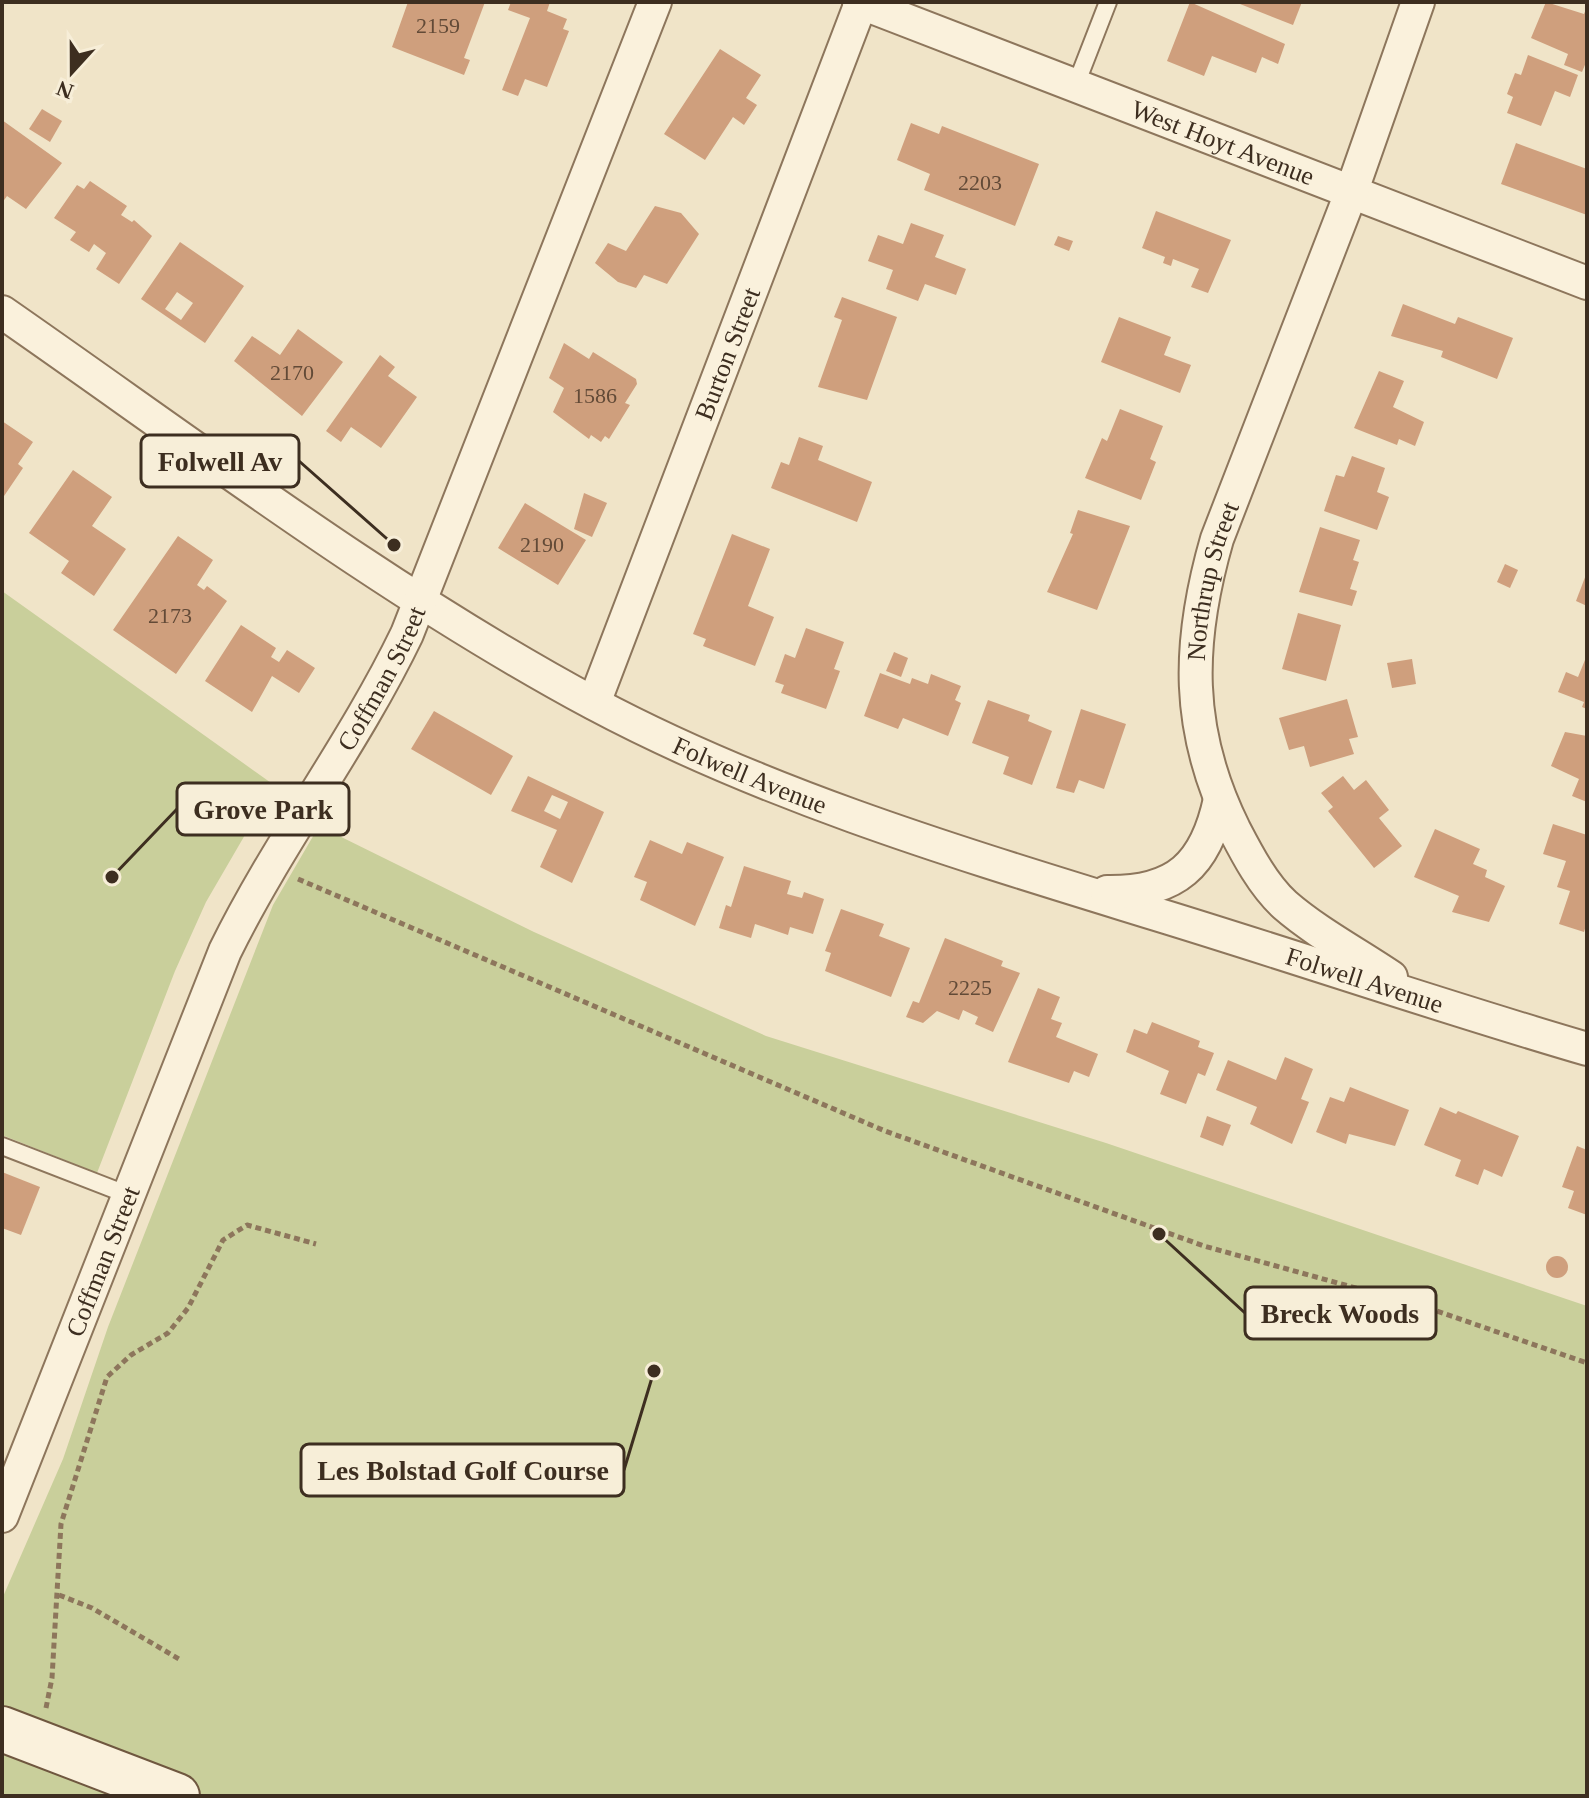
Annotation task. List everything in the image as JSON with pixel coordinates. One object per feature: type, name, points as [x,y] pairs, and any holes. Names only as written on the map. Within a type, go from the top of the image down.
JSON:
[{"type":"main road","points":[[2,1729],[177,1796]]},
{"type":"street","name":"Coffman Street","points":[[2,1516],[131,1196],[225,951],[269,866],[379,693],[420,603],[655,2]]},
{"type":"street","name":"West Hoyt Avenue","points":[[860,2],[1587,283]]},
{"type":"street","name":"Burton Street","points":[[594,703],[860,2]]},
{"type":"street","name":"Northrup Street","points":[[1082,891],[1148,890],[1184,872],[1201,855],[1212,834],[1220,799],[1197,715],[1194,656],[1201,597],[1217,539],[1351,193],[1418,2]]},
{"type":"street","name":"Folwell Avenue","points":[[2,312],[420,603],[594,703],[778,788],[1082,891],[1587,1049]]},
{"type":"street","points":[[1220,799],[1244,849],[1285,905],[1417,995]]},
{"type":"street","points":[[1536,1034],[1587,1030]]},
{"type":"lane","points":[[1075,87],[1108,2]]},
{"type":"lane","points":[[2,1146],[131,1196]]},
{"type":"path","points":[[269,866],[885,1131],[1204,1246],[1428,1308],[1587,1363]]},
{"type":"path","points":[[45,1713],[59,1595],[61,1524],[107,1377],[131,1355],[168,1333],[188,1308],[223,1240],[247,1225],[316,1244]]},
{"type":"path","points":[[59,1595],[92,1608],[179,1659]]},
{"type":"green space","points":[[2,591],[274,785],[206,902],[175,971],[97,1173],[2,1135]]},
{"type":"green space","points":[[319,826],[534,932],[766,1036],[1106,1143],[1587,1306],[1587,1796],[2,1796],[2,1599],[63,1459],[108,1327],[273,905]]},
{"type":"building","points":[[408,2],[485,2],[464,58],[470,60],[464,75],[392,47]]},
{"type":"building","points":[[511,2],[550,2],[547,11],[567,19],[563,29],[569,31],[547,87],[525,79],[518,96],[502,90],[530,18],[508,10]]},
{"type":"building","points":[[1190,2],[1285,44],[1278,64],[1262,57],[1256,73],[1212,56],[1204,76],[1167,61]]},
{"type":"building","points":[[1235,2],[1302,2],[1293,25]]},
{"type":"building","points":[[1546,2],[1584,14],[1587,7],[1587,60],[1582,72],[1564,65],[1568,54],[1531,38]]},
{"type":"building","points":[[720,49],[761,75],[746,98],[757,105],[744,125],[733,117],[705,160],[664,134]]},
{"type":"building","points":[[1528,55],[1578,75],[1570,97],[1555,91],[1541,126],[1507,113],[1513,97],[1507,94],[1515,73],[1521,75]]},
{"type":"building","points":[[42,109],[62,121],[50,142],[29,129]]},
{"type":"building","points":[[2,120],[62,163],[26,209],[7,196],[2,203]]},
{"type":"building","points":[[911,123],[939,134],[942,126],[1039,164],[1015,226],[924,190],[930,174],[897,160]]},
{"type":"building","points":[[1516,143],[1587,169],[1587,215],[1501,184]]},
{"type":"building","points":[[90,181],[127,206],[121,215],[132,222],[134,220],[152,236],[119,284],[96,269],[106,253],[94,244],[89,252],[70,240],[76,232],[54,218],[77,185],[84,189]]},
{"type":"building","points":[[655,206],[681,213],[699,234],[667,284],[644,275],[636,288],[618,282],[595,263],[608,243],[626,251]]},
{"type":"building","points":[[1156,211],[1231,240],[1208,293],[1191,287],[1199,269],[1173,259],[1171,266],[1163,263],[1165,257],[1142,248]]},
{"type":"building","points":[[911,223],[944,235],[935,257],[966,269],[956,295],[925,284],[918,301],[886,289],[893,270],[868,261],[878,235],[903,244]]},
{"type":"building","points":[[1058,236],[1073,241],[1069,251],[1054,245]]},
{"type":"building","points":[[180,242],[244,286],[205,343],[141,299]],"holes":[[[177,292],[193,303],[181,320],[165,309]]]},
{"type":"building","points":[[842,297],[897,317],[867,400],[818,387],[842,320],[834,317]]},
{"type":"building","points":[[1403,304],[1455,324],[1458,317],[1513,338],[1497,379],[1441,357],[1443,351],[1391,336]]},
{"type":"building","points":[[1119,317],[1171,337],[1164,355],[1191,365],[1180,393],[1101,362]]},
{"type":"building","points":[[298,329],[343,362],[302,416],[234,361],[252,336],[280,355]]},
{"type":"building","points":[[564,343],[589,359],[593,352],[636,379],[637,384],[625,403],[630,405],[609,439],[605,436],[601,442],[591,435],[589,439],[553,412],[564,388],[549,378]]},
{"type":"building","points":[[380,355],[395,367],[388,376],[417,397],[381,448],[351,427],[341,442],[326,431]]},
{"type":"building","points":[[1379,371],[1404,381],[1393,407],[1424,422],[1415,446],[1399,439],[1397,445],[1354,428]]},
{"type":"building","points":[[1120,409],[1163,426],[1150,459],[1156,462],[1141,500],[1085,478],[1102,438],[1107,441]]},
{"type":"building","points":[[2,421],[33,442],[18,464],[23,468],[2,499]]},
{"type":"building","points":[[799,437],[823,446],[818,460],[872,482],[857,522],[771,488],[781,462],[789,465]]},
{"type":"building","points":[[1352,456],[1385,468],[1377,492],[1389,497],[1377,530],[1324,511],[1336,475],[1344,477]]},
{"type":"building","points":[[73,470],[112,497],[92,526],[126,549],[94,596],[61,573],[69,561],[29,533]]},
{"type":"building","points":[[584,493],[607,503],[592,537],[574,529]]},
{"type":"building","points":[[525,503],[586,540],[558,585],[498,548]]},
{"type":"building","points":[[1078,510],[1130,526],[1097,610],[1047,592],[1073,534],[1070,533]]},
{"type":"building","points":[[1320,527],[1360,540],[1353,560],[1359,562],[1350,589],[1357,591],[1352,606],[1299,592]]},
{"type":"building","points":[[732,534],[770,549],[748,606],[774,617],[755,666],[703,646],[706,639],[693,634]]},
{"type":"building","points":[[178,536],[213,560],[197,585],[204,590],[207,586],[227,601],[176,674],[113,630]]},
{"type":"building","points":[[1505,564],[1518,570],[1510,588],[1497,582]]},
{"type":"building","points":[[1587,572],[1587,606],[1576,601]]},
{"type":"building","points":[[1298,613],[1341,625],[1326,681],[1282,669]]},
{"type":"building","points":[[241,625],[276,648],[271,657],[279,662],[287,650],[315,668],[299,693],[272,676],[252,712],[205,681]]},
{"type":"building","points":[[806,628],[844,642],[834,669],[840,671],[826,709],[781,693],[784,685],[775,682],[785,654],[795,658]]},
{"type":"building","points":[[894,652],[908,658],[901,677],[886,671]]},
{"type":"building","points":[[1587,655],[1587,709],[1582,707],[1584,702],[1558,692],[1566,672],[1578,677]]},
{"type":"building","points":[[1412,659],[1416,684],[1392,688],[1387,663]]},
{"type":"building","points":[[880,673],[910,684],[912,678],[928,684],[931,674],[961,686],[955,700],[961,703],[948,736],[903,718],[898,729],[864,716]]},
{"type":"building","points":[[1347,699],[1358,737],[1349,739],[1354,754],[1310,767],[1304,746],[1289,750],[1279,718]]},
{"type":"building","points":[[988,700],[1030,715],[1028,721],[1052,731],[1032,785],[1003,774],[1009,757],[972,743]]},
{"type":"building","points":[[1081,709],[1126,724],[1104,789],[1079,780],[1074,793],[1056,788]]},
{"type":"building","points":[[434,711],[513,756],[491,795],[411,749]]},
{"type":"building","points":[[1565,732],[1587,736],[1587,802],[1572,796],[1579,779],[1551,766]]},
{"type":"building","points":[[528,776],[604,812],[572,883],[540,867],[557,830],[511,811]],"holes":[[[552,795],[568,802],[560,819],[544,811]]]},
{"type":"building","points":[[1343,776],[1354,790],[1366,780],[1389,810],[1379,818],[1402,846],[1374,868],[1328,811],[1333,807],[1321,793]]},
{"type":"building","points":[[1553,824],[1587,835],[1587,922],[1584,932],[1559,924],[1570,891],[1557,887],[1566,861],[1543,854]]},
{"type":"building","points":[[1435,829],[1480,849],[1473,864],[1487,870],[1485,877],[1505,886],[1489,922],[1452,912],[1459,896],[1414,877]]},
{"type":"building","points":[[650,840],[682,854],[687,842],[724,857],[695,926],[640,900],[647,882],[634,877]]},
{"type":"building","points":[[744,866],[791,881],[787,894],[802,898],[804,892],[824,899],[813,934],[790,927],[788,935],[755,924],[751,938],[719,928],[726,905],[731,907]]},
{"type":"building","points":[[841,909],[884,924],[879,936],[910,948],[891,997],[825,971],[831,953],[825,951]]},
{"type":"building","points":[[945,938],[1003,961],[1001,966],[1020,973],[993,1032],[975,1024],[978,1017],[963,1010],[959,1020],[937,1011],[923,1023],[906,1017],[913,1001],[919,1003]]},
{"type":"building","points":[[1038,988],[1060,997],[1051,1019],[1062,1023],[1056,1037],[1098,1054],[1089,1077],[1074,1071],[1069,1083],[1008,1062]]},
{"type":"building","points":[[1152,1022],[1200,1041],[1198,1047],[1214,1053],[1205,1076],[1198,1073],[1186,1104],[1160,1094],[1169,1071],[1126,1052],[1134,1029],[1147,1034]]},
{"type":"building","points":[[1285,1057],[1313,1069],[1301,1099],[1309,1102],[1292,1144],[1250,1124],[1257,1107],[1216,1090],[1228,1060],[1276,1080]]},
{"type":"building","points":[[1350,1087],[1409,1110],[1395,1146],[1349,1134],[1346,1144],[1316,1132],[1330,1097],[1344,1102]]},
{"type":"building","points":[[1440,1107],[1456,1114],[1458,1111],[1519,1136],[1502,1177],[1484,1169],[1478,1185],[1455,1176],[1461,1160],[1424,1145]]},
{"type":"building","points":[[1207,1116],[1231,1125],[1223,1146],[1200,1137]]},
{"type":"building","points":[[1577,1146],[1587,1150],[1587,1215],[1568,1208],[1574,1191],[1562,1187]]},
{"type":"building","points":[[2,1172],[40,1187],[21,1235],[2,1228]]},
{"type":"building","points":[[1557,1256],[1565,1259],[1568,1267],[1565,1275],[1557,1278],[1549,1275],[1546,1267],[1549,1259]]},
{"type":"place","name":"Folwell Av","points":[[394,545]]},
{"type":"place","name":"Grove Park","points":[[112,877]]},
{"type":"place","name":"Breck Woods","points":[[1159,1234]]},
{"type":"place","name":"Les Bolstad Golf Course","points":[[654,1371]]}]
